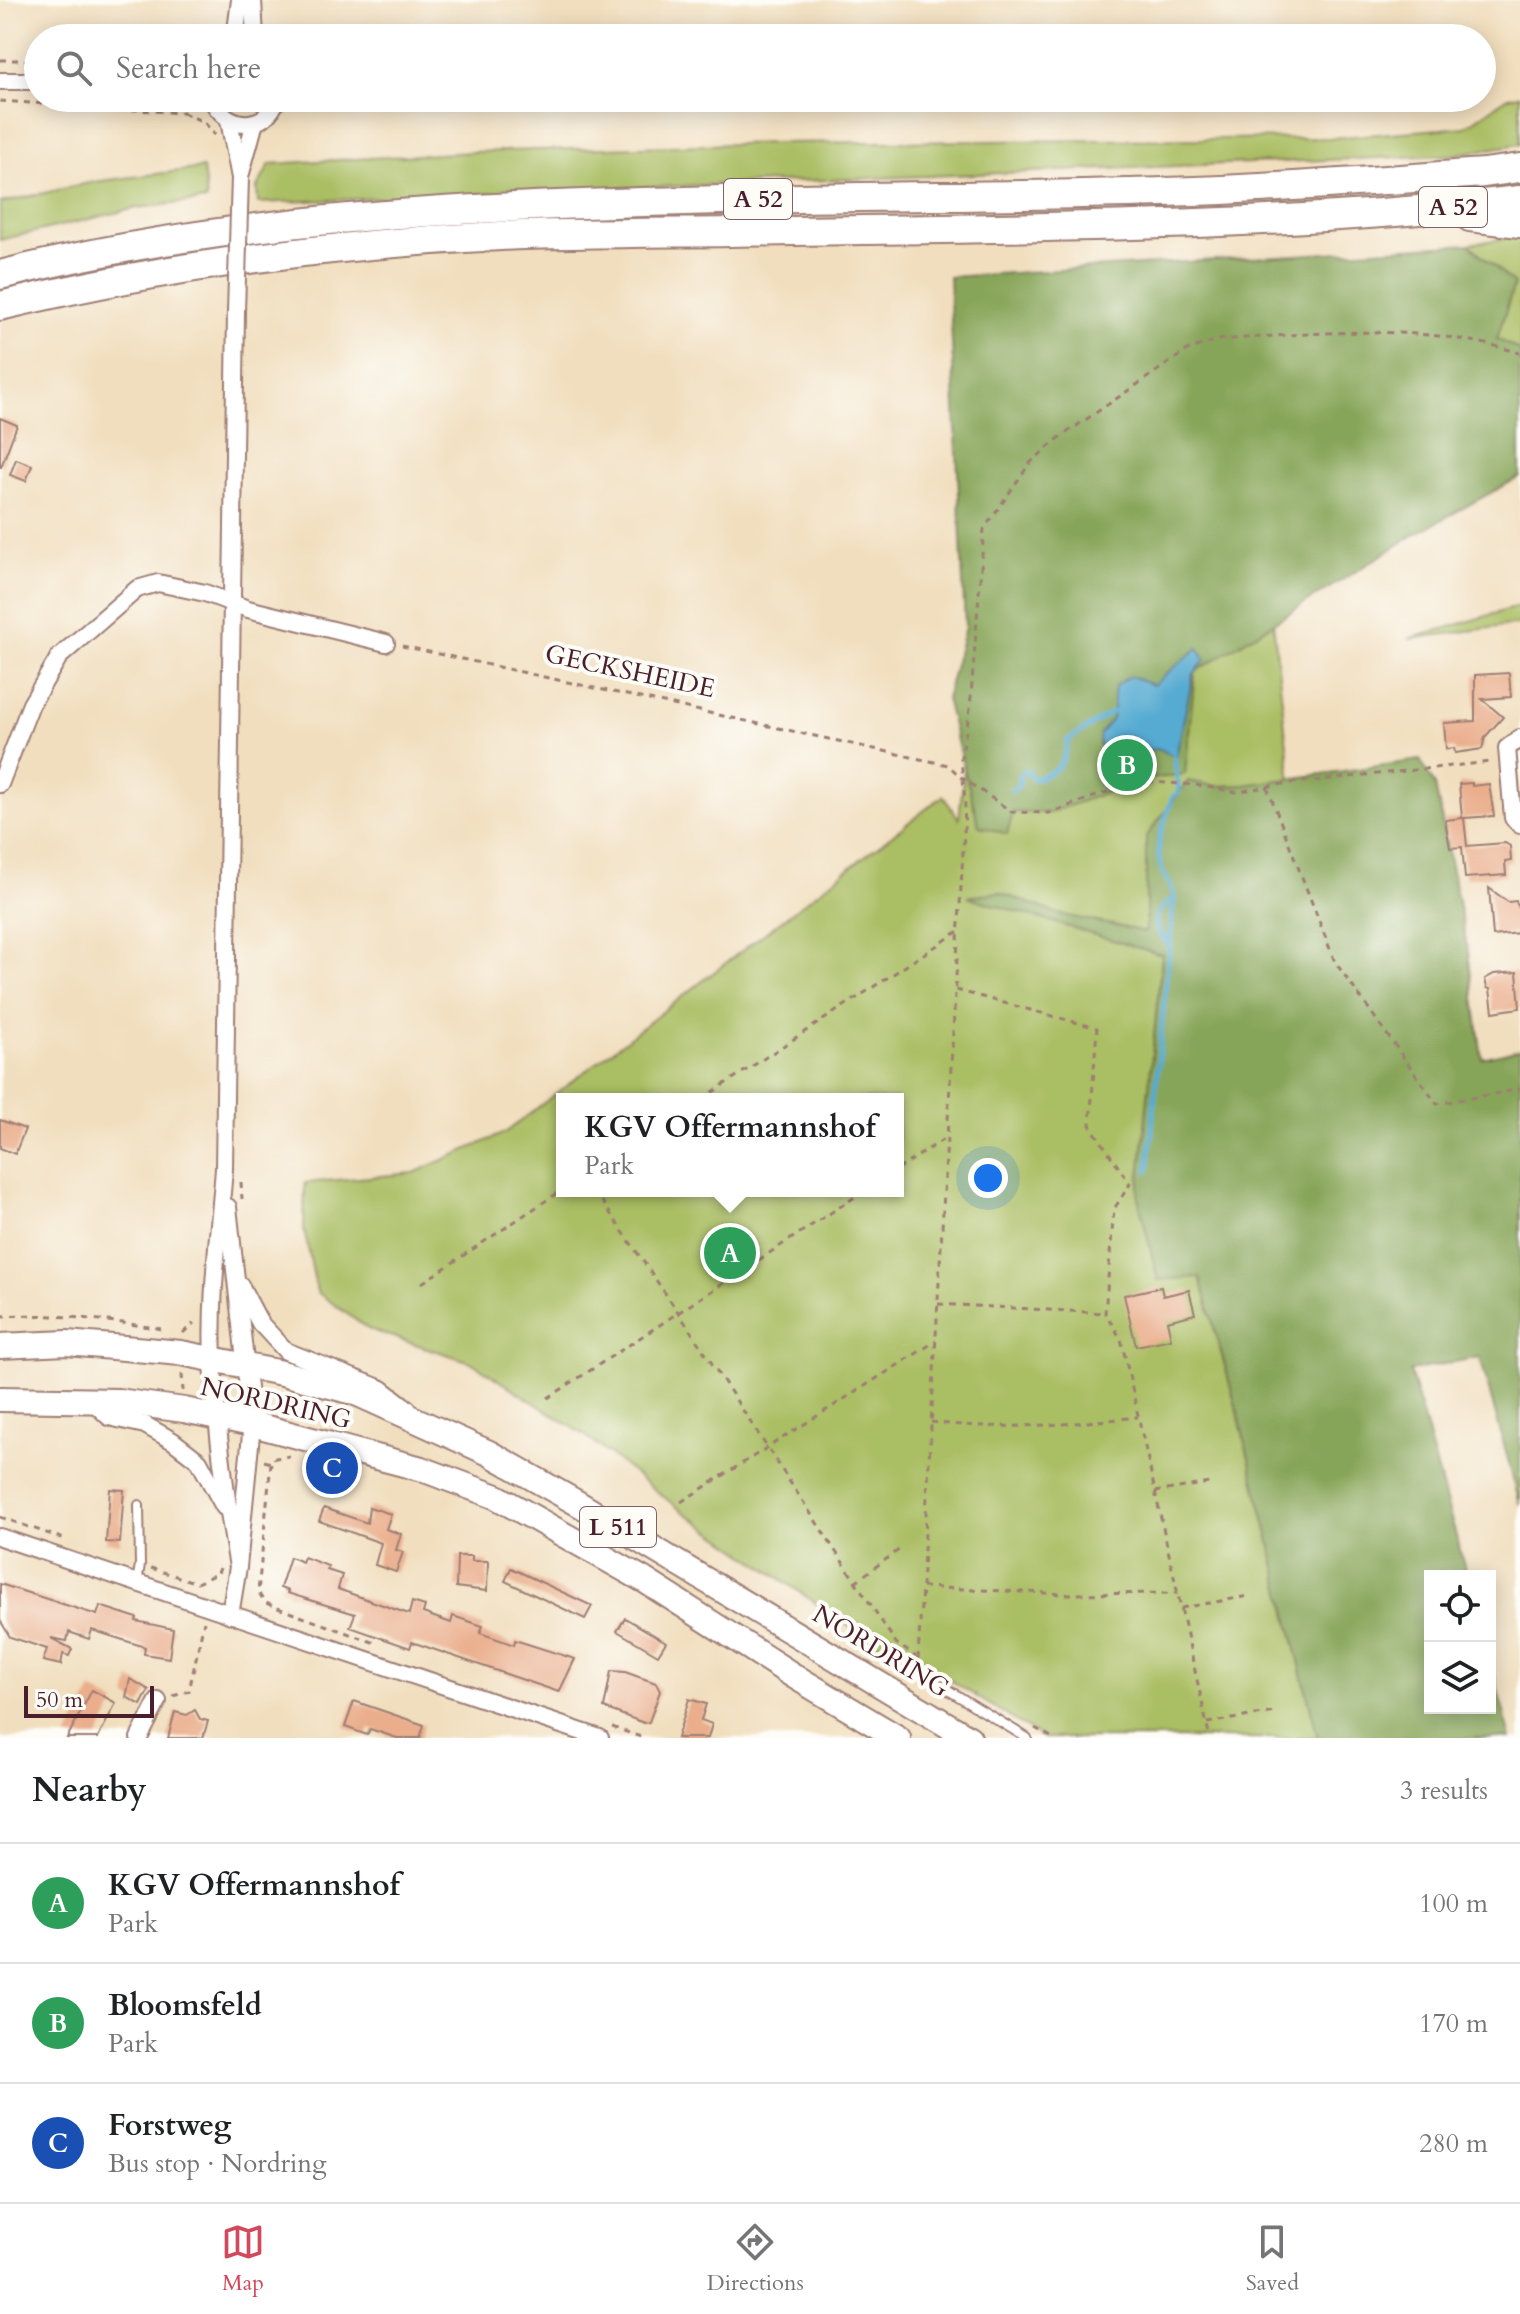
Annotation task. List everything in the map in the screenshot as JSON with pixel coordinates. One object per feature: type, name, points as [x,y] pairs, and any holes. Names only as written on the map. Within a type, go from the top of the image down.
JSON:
[{"type":"highway","name":"A 52","points":[[0,275],[176,239],[284,224],[498,206],[1220,190],[1520,168]]},
{"type":"highway","name":"A 52","points":[[0,306],[198,266],[290,253],[500,236],[1220,221],[1385,213],[1520,200]]},
{"type":"highway","points":[[1385,213],[1520,223]]},
{"type":"main road","name":"NORDRING","points":[[0,1346],[67,1343],[181,1353],[245,1365],[356,1393],[489,1453],[969,1738]]},
{"type":"main road","name":"NORDRING","points":[[0,1399],[91,1400],[184,1410],[252,1424],[422,1469],[497,1497],[644,1580],[898,1738]]},
{"type":"street","points":[[237,24],[240,0]]},
{"type":"street","points":[[253,0],[254,24]]},
{"type":"street","points":[[0,81],[24,81]]},
{"type":"street","points":[[219,112],[229,120],[242,124],[255,122],[269,112]]},
{"type":"street","points":[[229,120],[240,178],[224,1169],[215,1270],[213,1358],[229,1516],[238,1567]]},
{"type":"street","points":[[240,178],[255,122]]},
{"type":"street","points":[[0,784],[31,704],[59,657],[117,603],[137,589],[158,583],[386,643]]},
{"type":"street","points":[[1520,738],[1507,748],[1513,818],[1520,825]]},
{"type":"street","points":[[224,1169],[252,1424],[238,1567],[230,1615]]},
{"type":"street","name":"NORDRING","points":[[236,1277],[260,1323],[286,1351],[382,1389],[429,1424]]},
{"type":"street","points":[[91,1400],[109,1417],[145,1425],[199,1461],[229,1516]]},
{"type":"street","points":[[0,1537],[230,1615],[601,1731]]},
{"type":"street","points":[[139,1738],[158,1701]]},
{"type":"lane","points":[[137,1583],[140,1565],[139,1505]]},
{"type":"lane","points":[[917,1671],[1027,1738]]},
{"type":"path","points":[[0,60],[24,60]]},
{"type":"path","points":[[0,101],[24,103]]},
{"type":"path","points":[[917,1671],[964,833],[961,758],[970,709],[984,529],[1030,463],[1059,438],[1189,349],[1218,340],[1374,331],[1473,340],[1520,353]]},
{"type":"path","name":"GECKSHEIDE","points":[[386,643],[948,765],[1012,812],[1049,813],[1138,781],[1196,785],[1236,792],[1508,760]]},
{"type":"path","points":[[1267,787],[1335,962],[1437,1104],[1520,1089]]},
{"type":"path","points":[[711,1093],[959,931]]},
{"type":"path","points":[[955,990],[1097,1028],[1090,1125],[1130,1184],[1114,1209],[1105,1313],[1121,1339],[1210,1738]]},
{"type":"path","points":[[904,1165],[947,1137]]},
{"type":"path","points":[[422,1283],[556,1194]]},
{"type":"path","points":[[599,1197],[896,1643],[918,1658]]},
{"type":"path","points":[[548,1398],[855,1197]]},
{"type":"path","points":[[938,1304],[1105,1313]]},
{"type":"path","points":[[0,1316],[29,1315],[129,1323],[164,1330]]},
{"type":"path","points":[[681,1502],[936,1341]]},
{"type":"path","points":[[181,1353],[184,1410]]},
{"type":"path","points":[[931,1422],[965,1426],[1053,1424],[1138,1417]]},
{"type":"path","points":[[271,1463],[258,1592],[264,1602],[383,1646]]},
{"type":"path","points":[[1155,1492],[1209,1483]]},
{"type":"path","points":[[855,1582],[900,1549]]},
{"type":"path","points":[[922,1587],[1065,1594],[1178,1593]]},
{"type":"path","points":[[1181,1608],[1249,1596]]},
{"type":"path","points":[[158,1701],[189,1691],[207,1607]]},
{"type":"path","points":[[1207,1723],[1275,1712]]},
{"type":"path","points":[[1026,1722],[1053,1738]]},
{"type":"path","points":[[601,1731],[644,1738]]},
{"type":"green space","points":[[1520,95],[1520,144],[1451,155],[258,203],[257,188],[270,164],[472,152],[772,143],[1328,138],[1465,127],[1486,112],[1496,112],[1496,105],[1508,97]]},
{"type":"green space","points":[[203,168],[207,200],[137,208],[0,240],[0,203],[93,182]]},
{"type":"green space","points":[[1520,236],[1520,351],[1497,339],[1514,284],[1469,244]]},
{"type":"green space","points":[[1469,244],[1514,284],[1497,339],[1520,351],[1520,477],[1417,533],[1195,672],[1185,774],[1138,781],[1049,813],[1013,812],[1007,834],[979,826],[946,699],[965,627],[949,277]]},
{"type":"green space","points":[[1505,483],[1370,559],[1273,622],[1292,790],[1141,1173],[1138,1197],[1158,1280],[1200,1276],[1238,1413],[1318,1738],[1043,1738],[907,1653],[902,1660],[859,1633],[678,1508],[586,1436],[471,1362],[368,1329],[317,1292],[304,1229],[305,1183],[414,1173],[505,1133],[556,1094],[556,1197],[904,1197],[904,1093],[557,1093],[943,796],[959,819],[967,740]]},
{"type":"green space","points":[[1520,606],[1520,624],[1409,639]]},
{"type":"green space","points":[[1420,760],[1435,785],[1468,952],[1482,1058],[1520,1049],[1520,1504],[1480,1357],[1410,1371],[1465,1570],[1424,1570],[1424,1714],[1496,1714],[1496,1683],[1511,1738],[1318,1738],[1238,1413],[1200,1277],[1158,1280],[1138,1197],[1162,955],[968,897],[998,892],[1059,914],[1146,932],[1146,837],[1188,781],[1216,786],[1244,785]]},
{"type":"water","points":[[1198,648],[1205,660],[1193,675],[1176,757],[1160,749],[1109,753],[1099,745],[1100,733],[1112,719],[1115,686],[1130,676],[1153,685]]},
{"type":"building","points":[[0,418],[17,425],[1,467],[0,467]]},
{"type":"building","points":[[16,459],[32,465],[26,481],[10,475]]},
{"type":"building","points":[[1509,673],[1511,697],[1482,699],[1503,717],[1485,737],[1482,749],[1455,753],[1454,748],[1446,749],[1444,723],[1475,721],[1475,675]]},
{"type":"building","points":[[1472,783],[1472,786],[1489,784],[1494,816],[1464,818],[1467,846],[1505,843],[1510,846],[1511,861],[1505,862],[1506,875],[1465,878],[1462,847],[1450,848],[1445,820],[1462,818],[1459,784]]},
{"type":"building","points":[[1489,888],[1508,902],[1516,901],[1520,912],[1519,933],[1493,936]]},
{"type":"building","points":[[1517,972],[1520,1008],[1493,1012],[1490,989],[1485,979],[1494,974]]},
{"type":"building","points":[[0,1120],[25,1129],[15,1154],[0,1148]]},
{"type":"building","points":[[1161,1287],[1163,1296],[1189,1290],[1195,1314],[1167,1321],[1171,1339],[1136,1346],[1124,1295]]},
{"type":"building","points":[[110,1489],[124,1490],[120,1543],[106,1542]]},
{"type":"building","points":[[369,1507],[391,1514],[386,1529],[401,1534],[396,1550],[403,1552],[396,1572],[375,1565],[381,1543],[319,1521],[324,1508],[367,1523]]},
{"type":"building","points":[[457,1556],[472,1556],[472,1561],[488,1561],[487,1591],[456,1587]]},
{"type":"building","points":[[290,1557],[302,1562],[304,1557],[328,1566],[327,1570],[342,1575],[338,1589],[391,1608],[409,1614],[412,1602],[425,1606],[423,1613],[451,1623],[453,1616],[483,1626],[480,1633],[514,1645],[515,1640],[575,1659],[559,1692],[412,1642],[410,1648],[350,1627],[355,1614],[287,1593],[280,1588]]},
{"type":"building","points":[[511,1568],[592,1606],[585,1619],[505,1581]]},
{"type":"building","points":[[0,1584],[97,1615],[100,1606],[137,1618],[136,1621],[173,1629],[169,1658],[144,1654],[145,1647],[92,1630],[89,1639],[69,1632],[67,1641],[51,1638],[72,1649],[69,1656],[63,1654],[61,1665],[43,1661],[47,1649],[10,1637],[0,1620]]},
{"type":"building","points":[[625,1618],[666,1642],[658,1655],[617,1631]]},
{"type":"building","points":[[611,1671],[625,1672],[656,1683],[660,1691],[649,1722],[644,1723],[604,1708]]},
{"type":"building","points":[[130,1679],[149,1690],[141,1705],[126,1697]]},
{"type":"building","points":[[92,1690],[116,1703],[98,1738],[67,1738]]},
{"type":"building","points":[[689,1699],[706,1704],[701,1720],[712,1724],[708,1738],[677,1738]]},
{"type":"building","points":[[354,1701],[424,1725],[420,1738],[397,1738],[370,1729],[367,1735],[345,1727]]},
{"type":"building","points":[[195,1710],[200,1719],[208,1721],[203,1738],[168,1738],[175,1712],[187,1715]]},
{"type":"waterway","points":[[1012,791],[1019,785],[1020,774],[1026,771],[1034,779],[1054,771],[1064,756],[1067,741],[1112,712]]},
{"type":"waterway","points":[[1148,1171],[1174,898],[1161,868],[1158,850],[1172,798],[1179,791],[1174,756]]},
{"type":"waterway","points":[[1170,946],[1159,932],[1156,920],[1160,910],[1174,898]]},
{"type":"place","name":"Bloomsfeld","points":[[1127,765]]},
{"type":"place","name":"KGV Offermannshof","points":[[730,1253]]},
{"type":"place","name":"Forstweg","points":[[332,1468]]}]
